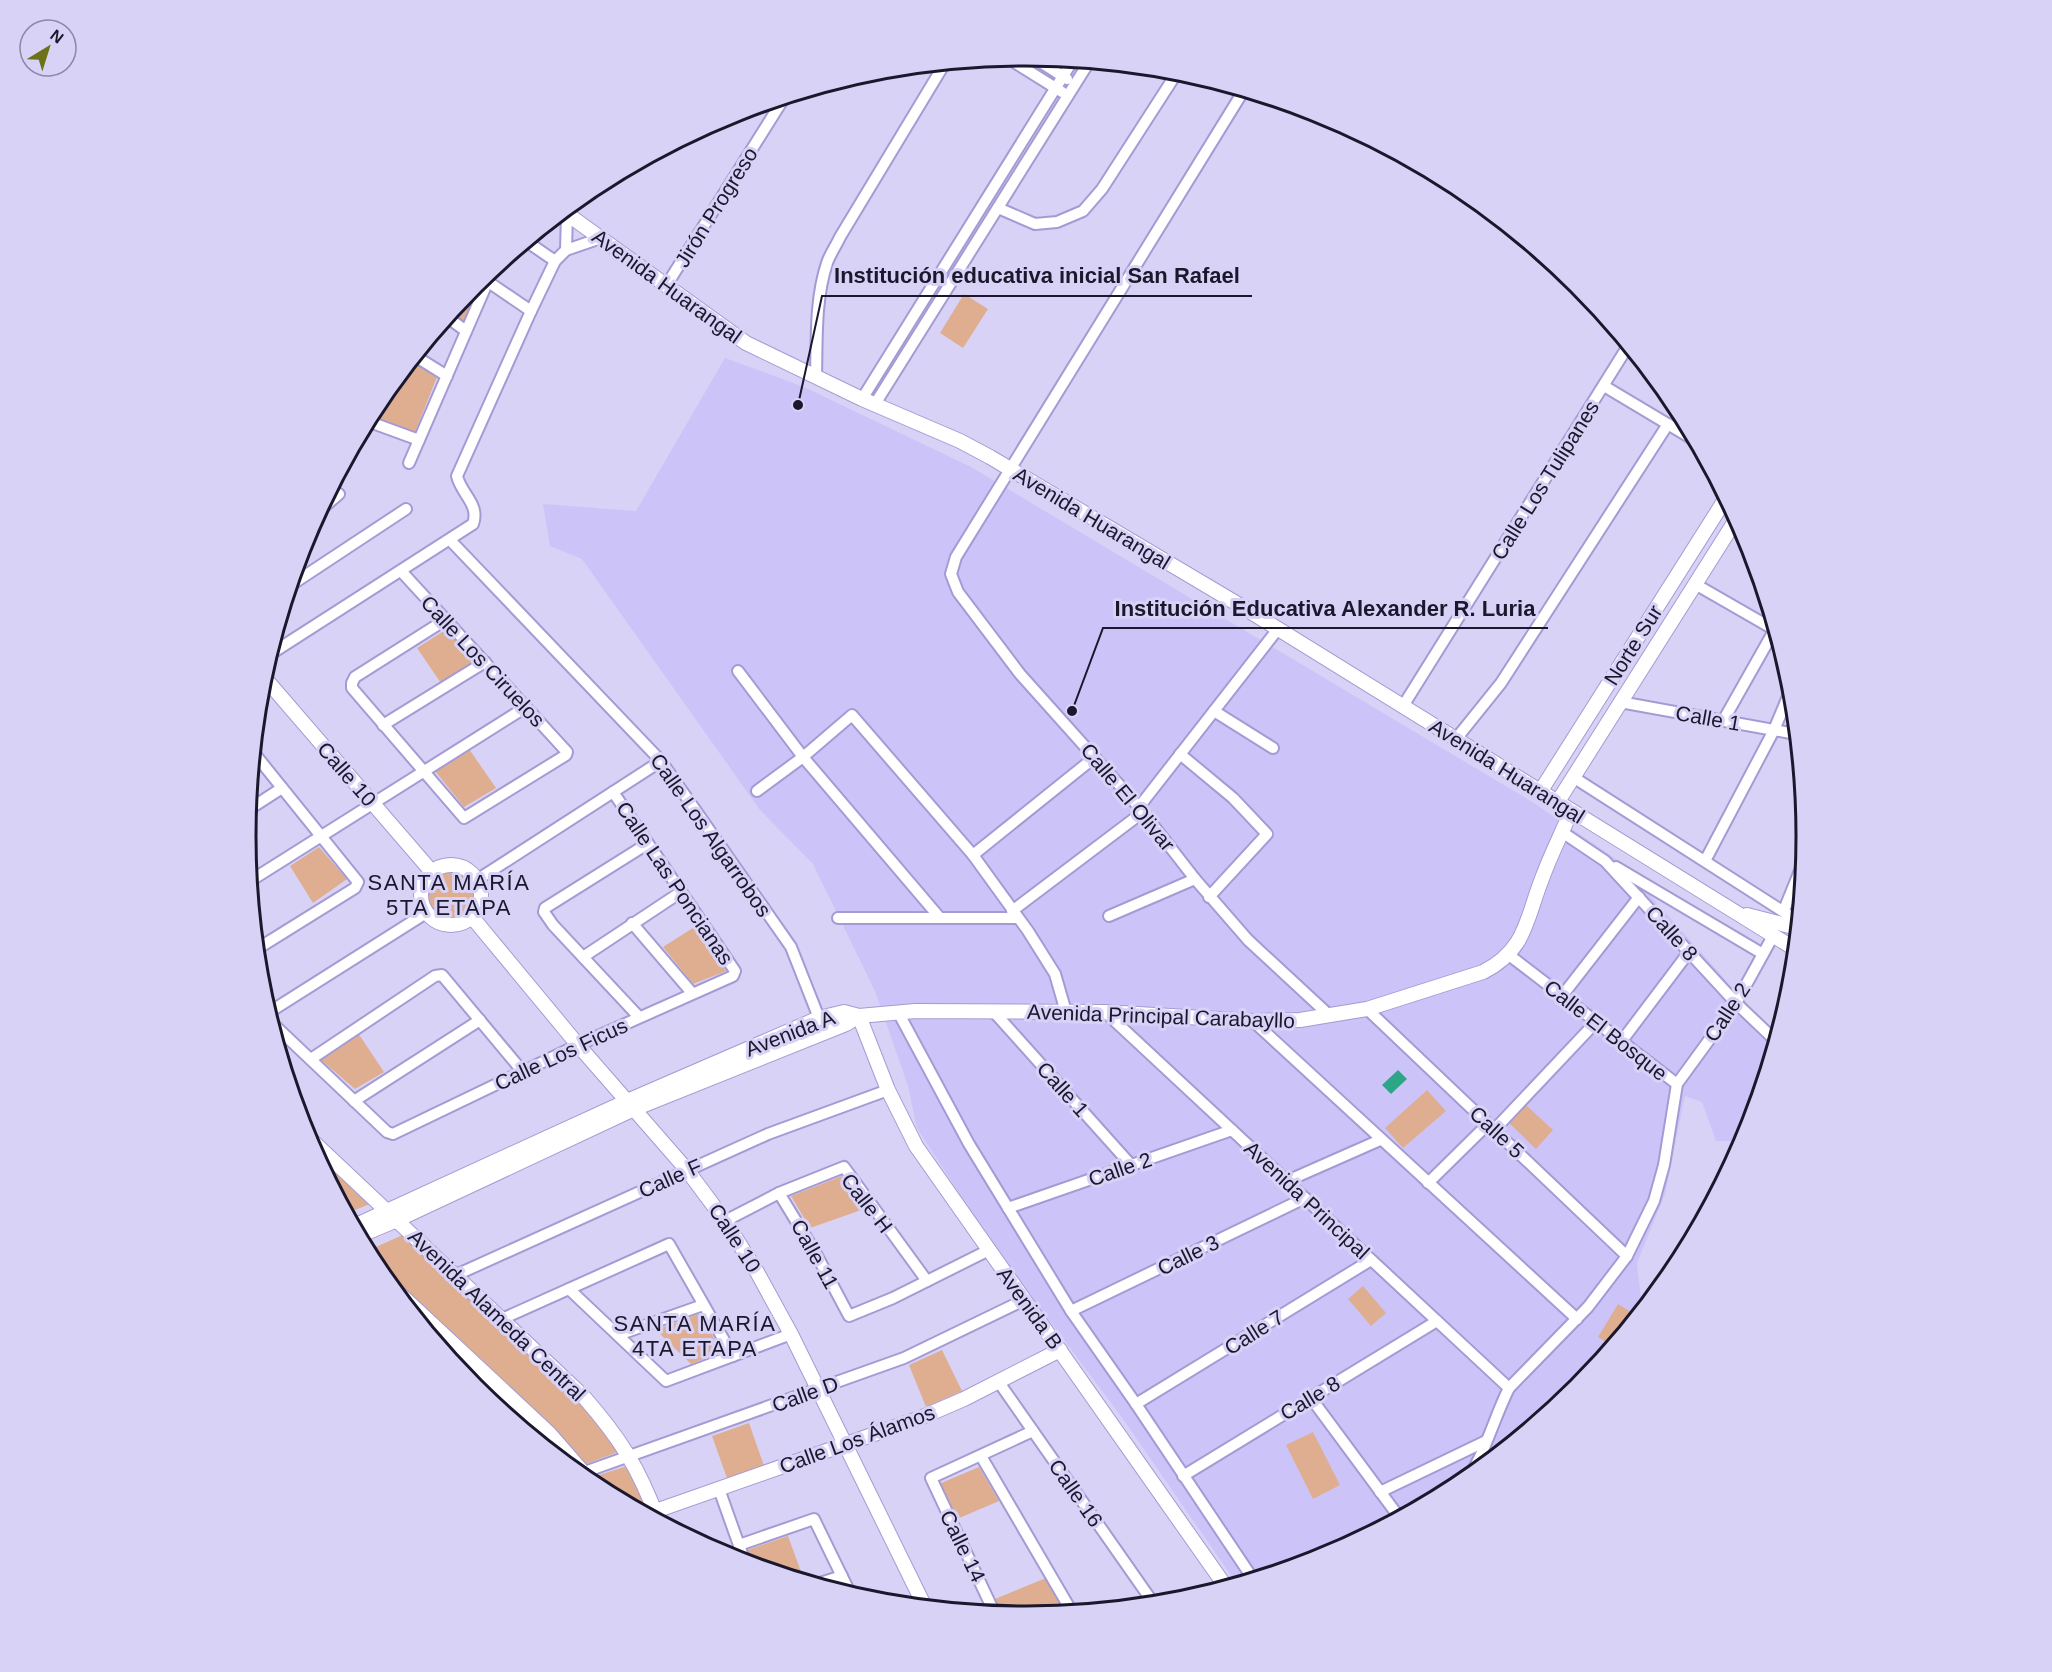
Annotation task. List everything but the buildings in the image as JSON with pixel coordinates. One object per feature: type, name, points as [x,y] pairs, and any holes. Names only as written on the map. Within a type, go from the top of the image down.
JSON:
[{"type":"street","points":[[1020,66],[1068,96]]},
{"type":"street","points":[[1048,67],[1075,83]]},
{"type":"street","points":[[868,401],[1068,68]]},
{"type":"street","points":[[868,401],[998,208],[1084,69]]},
{"type":"street","points":[[816,377],[817,316],[827,262],[940,72]]},
{"type":"street","points":[[998,208],[1035,224],[1057,222],[1083,210],[1102,189],[1171,80]]},
{"type":"street","points":[[1010,469],[1240,97]]},
{"type":"street","name":"Jirón Progreso","points":[[666,286],[778,107]]},
{"type":"street","name":"Avenida Huarangal","points":[[573,214],[601,238],[746,343],[970,446],[1010,469],[1278,629],[1788,945]]},
{"type":"street","points":[[566,250],[568,218]]},
{"type":"street","points":[[280,645],[473,524],[476,517],[473,505],[459,486],[457,476],[555,261],[566,250],[601,238]]},
{"type":"street","points":[[532,245],[555,261]]},
{"type":"street","points":[[491,283],[531,311]]},
{"type":"street","points":[[409,463],[479,295]]},
{"type":"street","points":[[453,322],[466,331]]},
{"type":"street","name":"Calle Los Tulipanes","points":[[1403,706],[1624,351]]},
{"type":"street","points":[[421,360],[447,376]]},
{"type":"street","points":[[1604,386],[1681,432]]},
{"type":"street","points":[[376,424],[419,440]]},
{"type":"street","points":[[1456,739],[1502,683],[1668,424]]},
{"type":"street","name":"Calle El Olivar","points":[[1010,469],[956,557],[951,574],[958,592],[1020,674],[1141,810],[1209,897],[1248,940],[1330,1016]]},
{"type":"street","points":[[333,499],[339,494]]},
{"type":"street","name":"Norte Sur","points":[[1540,792],[1721,505]]},
{"type":"street","points":[[301,579],[406,509]]},
{"type":"street","name":"Norte Sur","points":[[1557,803],[1731,527]]},
{"type":"street","name":"Calle Los Algarrobos","points":[[450,540],[662,761],[790,947],[819,1018]]},
{"type":"street","name":"Calle Los Ciruelos","points":[[401,571],[565,750],[566,755],[466,817],[462,816],[423,771]]},
{"type":"street","points":[[1695,584],[1766,625]]},
{"type":"street","points":[[423,771],[352,688],[352,683],[356,677],[445,620]]},
{"type":"street","points":[[838,918],[1015,915],[1141,810],[1180,754],[1278,629]]},
{"type":"street","points":[[1723,721],[1770,638]]},
{"type":"street","points":[[383,725],[485,662]]},
{"type":"street","points":[[738,671],[803,757],[940,918]]},
{"type":"street","name":"Calle 10","points":[[271,685],[432,872]]},
{"type":"street","name":"Calle 1","points":[[1620,702],[1789,733]]},
{"type":"street","points":[[1706,861],[1784,705]]},
{"type":"street","points":[[258,876],[526,707]]},
{"type":"street","points":[[1214,711],[1273,748]]},
{"type":"street","points":[[758,790],[803,757],[852,715],[973,855],[1055,974],[1066,1012]]},
{"type":"street","points":[[1180,754],[1233,798],[1267,834],[1209,897]]},
{"type":"street","points":[[973,855],[1095,757]]},
{"type":"street","points":[[260,761],[357,879],[357,885],[264,944]]},
{"type":"street","points":[[477,880],[662,761]]},
{"type":"street","points":[[1573,777],[1791,916]]},
{"type":"street","points":[[257,804],[282,788]]},
{"type":"street","name":"Calle Las Poncianas","points":[[613,792],[735,974]]},
{"type":"street","name":"Avenida Principal Carabayllo","points":[[859,1016],[898,1012],[1105,1012],[1253,1021],[1300,1020],[1367,1009],[1483,972],[1509,955],[1525,930],[1543,875],[1571,811]]},
{"type":"street","name":"Calle 8","points":[[1562,832],[1605,861],[1736,1003],[1770,1035]]},
{"type":"street","points":[[639,1017],[546,916],[545,908],[647,844]]},
{"type":"street","points":[[1605,861],[1763,954]]},
{"type":"street","points":[[451,865],[470,872],[477,880],[481,889],[478,909],[464,923],[453,926],[443,924],[426,913],[421,896],[422,887],[432,872],[451,865]]},
{"type":"street","points":[[1109,916],[1195,879]]},
{"type":"street","points":[[1784,910],[1794,885]]},
{"type":"street","points":[[583,957],[681,892]]},
{"type":"street","points":[[1562,996],[1639,897]]},
{"type":"street","points":[[276,1008],[426,913]]},
{"type":"street","name":"Avenida Huarangal","points":[[1739,913],[1790,926]]},
{"type":"street","name":"Calle 10","points":[[472,917],[578,1045],[687,1170],[725,1221],[758,1272],[791,1334],[921,1598]]},
{"type":"street","points":[[632,923],[692,993]]},
{"type":"street","name":"Calle 2","points":[[1677,1084],[1736,1003],[1773,936]]},
{"type":"street","points":[[1621,1042],[1689,952]]},
{"type":"street","name":"Calle El Bosque","points":[[1509,955],[1677,1084],[1664,1165],[1654,1201],[1628,1256],[1588,1307],[1509,1388]]},
{"type":"street","name":"Calle Los Ficus","points":[[354,1101],[387,1132],[393,1134],[578,1045],[735,974]]},
{"type":"street","points":[[311,1059],[438,975],[442,975],[523,1072]]},
{"type":"street","name":"Calle 5","points":[[1367,1009],[1628,1256]]},
{"type":"street","name":"Avenida A","points":[[361,1224],[393,1216],[819,1018],[844,1012],[859,1016]]},
{"type":"street","name":"Avenida B","points":[[898,1012],[934,1082],[1071,1311],[1249,1573]]},
{"type":"street","name":"Calle 1","points":[[994,1012],[1131,1165]]},
{"type":"street","name":"Avenida Principal","points":[[1105,1012],[1509,1388]]},
{"type":"street","name":"Avenida A","points":[[366,1232],[393,1216],[611,1108],[631,1105],[846,1024],[859,1016]]},
{"type":"street","name":"Avenida B","points":[[859,1016],[888,1090],[916,1146],[1222,1581]]},
{"type":"street","points":[[281,1031],[354,1101],[480,1020]]},
{"type":"street","points":[[1253,1021],[1577,1319]]},
{"type":"street","points":[[1428,1183],[1491,1127],[1596,1022]]},
{"type":"street","points":[[611,1108],[615,1100],[615,1087]]},
{"type":"street","name":"Calle F","points":[[456,1275],[777,1131],[888,1090]]},
{"type":"street","name":"Calle 2","points":[[1008,1208],[1232,1130]]},
{"type":"street","points":[[1287,1181],[1380,1140]]},
{"type":"street","name":"Avenida Alameda Central","points":[[324,1152],[583,1396],[612,1429],[630,1456],[645,1485],[652,1509]]},
{"type":"street","name":"Calle H","points":[[725,1221],[780,1193],[844,1167],[927,1281]]},
{"type":"street","name":"Calle 11","points":[[780,1193],[849,1316],[927,1281]]},
{"type":"street","name":"Calle 3","points":[[1071,1311],[1305,1198]]},
{"type":"street","points":[[502,1319],[669,1244],[733,1356]]},
{"type":"street","points":[[927,1281],[989,1250]]},
{"type":"street","name":"Calle 7","points":[[1136,1404],[1371,1260]]},
{"type":"street","points":[[569,1289],[666,1381],[791,1334]]},
{"type":"street","name":"Calle D","points":[[593,1472],[630,1456],[904,1358],[1024,1300]]},
{"type":"street","points":[[618,1335],[704,1305]]},
{"type":"street","name":"Calle 8","points":[[1183,1476],[1437,1321]]},
{"type":"street","points":[[431,1325],[549,1432],[566,1453]]},
{"type":"street","name":"Calle Los Álamos","points":[[659,1513],[719,1489],[920,1418],[1060,1350]]},
{"type":"street","points":[[486,1384],[491,1379]]},
{"type":"street","name":"Calle 16","points":[[998,1381],[1148,1596]]},
{"type":"street","points":[[1480,1458],[1509,1388]]},
{"type":"street","points":[[1311,1398],[1395,1512]]},
{"type":"street","points":[[1033,1431],[981,1456],[1068,1604]]},
{"type":"street","points":[[1380,1492],[1486,1441]]},
{"type":"street","name":"Calle 14","points":[[981,1456],[931,1478],[991,1605]]},
{"type":"street","points":[[719,1489],[741,1551]]},
{"type":"street","points":[[739,1545],[814,1519],[846,1584]]},
{"type":"street","points":[[828,1580],[842,1576]]},
{"type":"shaded area","points":[[964,294],[988,309],[963,348],[940,333]]},
{"type":"shaded area","points":[[475,299],[466,323],[458,317]]},
{"type":"shaded area","points":[[725,358],[804,387],[971,467],[1534,803],[1619,861],[1771,1030],[1755,1084],[1733,1141],[1716,1141],[1702,1102],[1685,1096],[1665,1194],[1637,1263],[1641,1300],[1605,1344],[1534,1415],[1495,1447],[1411,1503],[1367,1527],[1321,1547],[1233,1578],[1123,1419],[987,1237],[917,1128],[908,1086],[875,991],[813,864],[760,810],[582,559],[550,546],[543,504],[636,511]]},
{"type":"shaded area","points":[[417,364],[437,377],[415,432],[379,419]]},
{"type":"shaded area","points":[[447,629],[482,662],[443,686],[417,648]]},
{"type":"shaded area","points":[[469,749],[496,788],[464,807],[435,771]]},
{"type":"shaded area","points":[[319,847],[347,879],[313,903],[290,866]]},
{"type":"shaded area","points":[[451,870],[460,872],[471,881],[476,895],[474,904],[465,915],[451,920],[442,918],[431,909],[426,895],[428,886],[437,875]]},
{"type":"shaded area","points":[[696,926],[726,971],[693,984],[663,947]]},
{"type":"shaded area","points":[[358,1033],[384,1072],[355,1089],[320,1059]]},
{"type":"shaded area","points":[[1398,1070],[1407,1079],[1391,1094],[1382,1085]]},
{"type":"shaded area","points":[[1427,1090],[1446,1111],[1403,1148],[1385,1128]]},
{"type":"shaded area","points":[[1526,1105],[1553,1130],[1536,1149],[1509,1123]]},
{"type":"shaded area","points":[[330,1167],[370,1204],[353,1211]]},
{"type":"shaded area","points":[[842,1176],[864,1209],[810,1228],[791,1196]]},
{"type":"shaded area","points":[[405,1234],[589,1413],[618,1452],[583,1465],[541,1416],[402,1287],[375,1247]]},
{"type":"shaded area","points":[[1363,1286],[1386,1313],[1371,1326],[1348,1299]]},
{"type":"shaded area","points":[[1618,1304],[1631,1312],[1606,1342],[1598,1337]]},
{"type":"shaded area","points":[[701,1313],[721,1352],[691,1364],[656,1330]]},
{"type":"shaded area","points":[[942,1350],[962,1391],[926,1407],[909,1365]]},
{"type":"shaded area","points":[[749,1423],[764,1466],[727,1478],[712,1436]]},
{"type":"shaded area","points":[[1313,1432],[1340,1485],[1313,1499],[1286,1445]]},
{"type":"shaded area","points":[[627,1466],[646,1506],[641,1503],[597,1476]]},
{"type":"shaded area","points":[[979,1467],[999,1501],[957,1519],[939,1484]]},
{"type":"shaded area","points":[[788,1536],[801,1572],[748,1554],[747,1550]]},
{"type":"shaded area","points":[[1046,1578],[1061,1605],[998,1605],[995,1599]]},
{"type":"place","name":"Institución educativa inicial San Rafael","points":[[798,405]]},
{"type":"place","name":"Institución Educativa Alexander R. Luria","points":[[1072,711]]},
{"type":"district","name":"SANTA MARÍA 5TA ETAPA","points":[[449,894]]},
{"type":"district","name":"SANTA MARÍA 4TA ETAPA","points":[[695,1336]]}]
